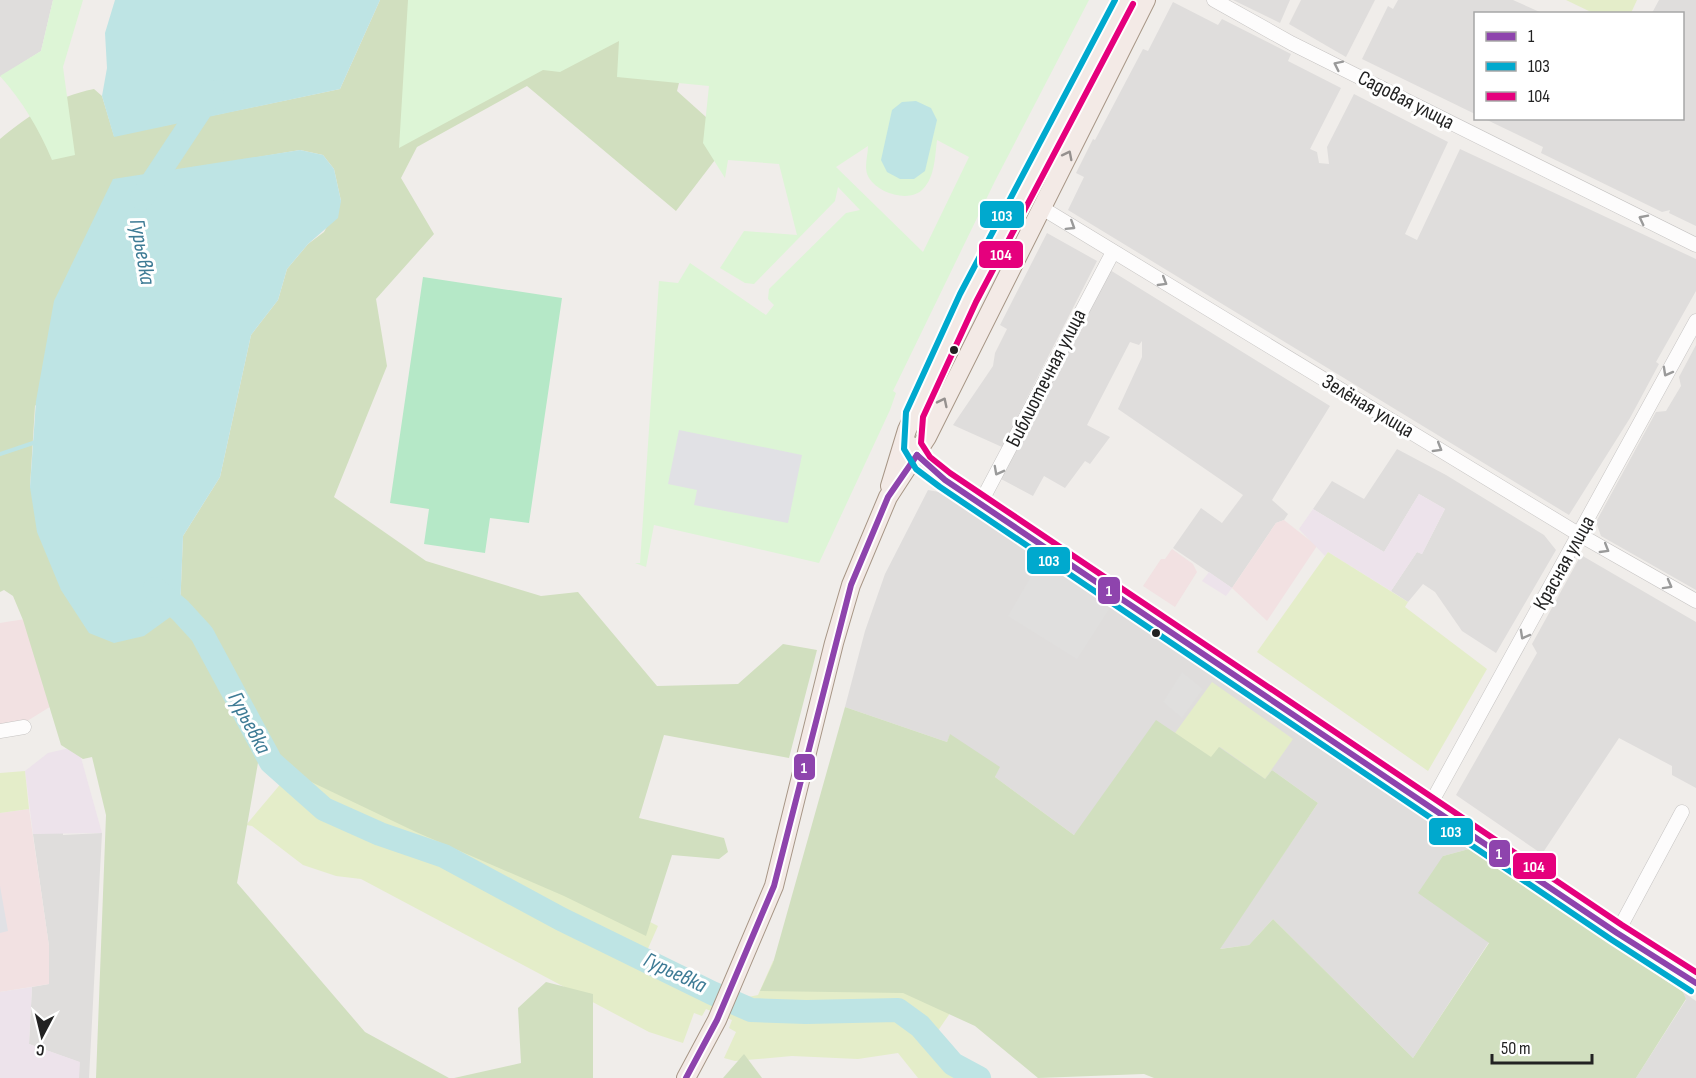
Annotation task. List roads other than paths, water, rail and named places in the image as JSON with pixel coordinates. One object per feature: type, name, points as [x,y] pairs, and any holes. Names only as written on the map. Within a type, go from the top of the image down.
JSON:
[{"type":"main road","points":[[686,1078],[717,1020],[774,886],[850,585],[892,485],[914,415],[968,298],[1125,0]]},
{"type":"main road","points":[[892,485],[918,460],[1146,0]]},
{"type":"main road","points":[[914,415],[912,445],[918,460],[980,504]]},
{"type":"main road","points":[[892,485],[925,476],[939,476]]},
{"type":"street","name":"Садовая улица","points":[[1214,0],[1291,43],[1696,245]]},
{"type":"street","name":"Зелёная улица","points":[[1042,208],[1580,535],[1696,601]]},
{"type":"street","name":"Библиотечная улица","points":[[980,504],[1113,252]]},
{"type":"street","name":"Красная улица","points":[[1430,805],[1696,321]]},
{"type":"street","points":[[0,730],[24,727]]},
{"type":"street","points":[[1617,933],[1682,812]]},
{"type":"water","points":[[115,0],[380,0],[340,89],[114,137],[102,96],[107,68],[105,33]]},
{"type":"water","points":[[916,101],[931,108],[937,120],[925,171],[914,179],[900,179],[887,172],[881,160],[892,110],[902,102]]},
{"type":"water","points":[[300,150],[323,155],[334,169],[341,201],[338,218],[308,244],[287,269],[278,300],[251,335],[220,477],[183,536],[180,610],[144,636],[114,643],[89,633],[61,590],[37,532],[30,487],[36,401],[54,301],[113,179]]},
{"type":"waterway","name":"Гурьевка","points":[[142,198],[212,92]]},
{"type":"waterway","points":[[0,454],[36,442]]},
{"type":"waterway","name":"Гурьевка","points":[[155,589],[180,610],[202,634],[271,762],[324,809],[380,834],[444,856],[561,919],[751,1010],[806,1012],[898,1010],[920,1026],[953,1064],[979,1078]]}]
